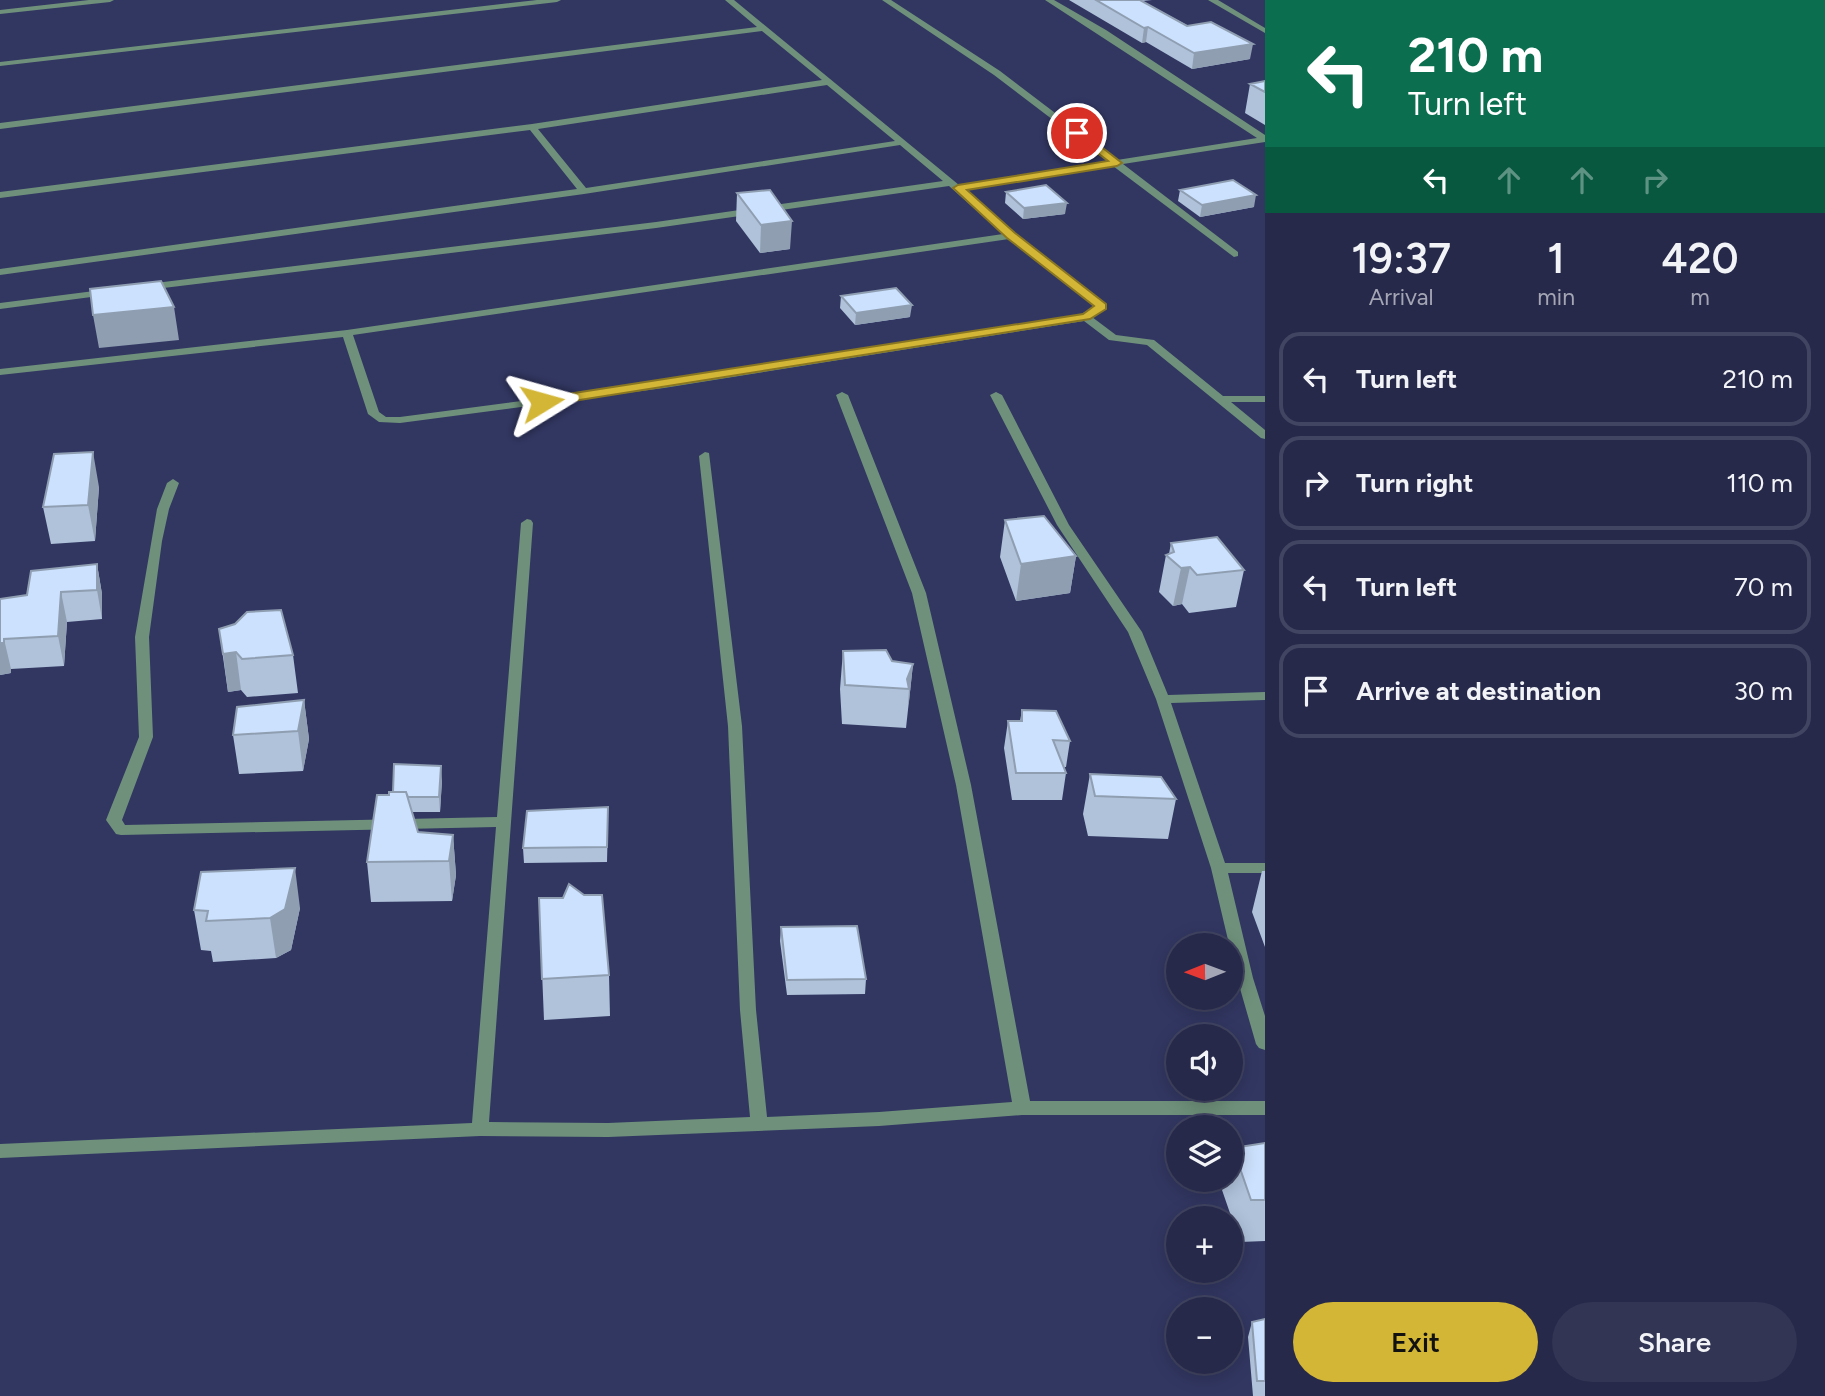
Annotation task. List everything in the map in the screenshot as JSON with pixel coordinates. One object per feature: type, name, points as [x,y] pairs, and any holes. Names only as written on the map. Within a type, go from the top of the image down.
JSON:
[{"type":"street","points":[[0,12],[110,0]]},
{"type":"street","points":[[0,64],[556,0]]},
{"type":"street","points":[[347,333],[374,414],[383,420],[400,420],[677,383],[1089,319],[1102,307],[1011,236],[903,142],[761,29],[729,0]]},
{"type":"street","points":[[886,0],[972,56],[1234,254]]},
{"type":"street","points":[[1049,0],[1103,32],[1265,139]]},
{"type":"street","points":[[1212,0],[1265,31]]},
{"type":"street","points":[[0,127],[761,29]]},
{"type":"street","points":[[0,195],[532,127],[828,82]]},
{"type":"street","points":[[532,127],[583,191]]},
{"type":"street","points":[[139,288],[955,186],[1265,139]]},
{"type":"street","points":[[0,272],[583,191],[903,142]]},
{"type":"street","points":[[0,372],[347,333],[1011,236]]},
{"type":"street","points":[[0,306],[125,290]]},
{"type":"street","points":[[1089,319],[1108,335],[1150,342],[1222,398],[1265,436]]},
{"type":"street","points":[[996,395],[1063,525],[1135,632],[1163,699],[1219,868],[1245,978],[1265,1044]]},
{"type":"street","points":[[842,396],[919,593],[928,626],[950,718],[1023,1108]]},
{"type":"street","points":[[1222,398],[1265,399]]},
{"type":"street","points":[[705,456],[735,726],[748,1010],[759,1122]]},
{"type":"street","points":[[173,483],[163,509],[156,541],[142,637],[146,737],[114,820],[121,830],[502,822]]},
{"type":"street","points":[[480,1129],[527,523]]},
{"type":"street","points":[[1163,699],[1265,696]]},
{"type":"street","points":[[1219,868],[1265,868]]},
{"type":"street","points":[[0,1151],[480,1129],[608,1130],[879,1119],[1023,1108],[1265,1108]]},
{"type":"building","points":[[1096,0],[1140,0],[1187,26],[1211,22],[1253,44],[1194,53]]},
{"type":"building","points":[[1265,81],[1265,92],[1250,84]]},
{"type":"building","points":[[1233,180],[1256,195],[1202,205],[1180,190]]},
{"type":"building","points":[[1046,185],[1067,203],[1024,208],[1006,192]]},
{"type":"building","points":[[770,190],[792,221],[761,225],[737,193]]},
{"type":"building","points":[[161,281],[174,307],[93,315],[90,289]]},
{"type":"building","points":[[896,288],[912,305],[856,313],[841,296]]},
{"type":"building","points":[[93,452],[88,505],[43,507],[54,454]]},
{"type":"building","points":[[1044,516],[1076,556],[1021,564],[1005,520]]},
{"type":"building","points":[[1217,537],[1244,570],[1197,575],[1190,567],[1181,568],[1166,555],[1174,552],[1171,543]]},
{"type":"building","points":[[97,564],[97,590],[61,592],[58,636],[4,639],[4,643],[0,643],[0,599],[27,595],[31,571]]},
{"type":"building","points":[[281,610],[293,655],[242,659],[236,652],[223,654],[219,629],[235,624],[247,612]]},
{"type":"building","points":[[886,650],[892,661],[913,664],[907,679],[909,689],[845,685],[843,651]]},
{"type":"building","points":[[304,700],[298,731],[233,735],[237,707]]},
{"type":"building","points":[[1022,710],[1056,711],[1070,741],[1053,740],[1066,773],[1016,773],[1008,721],[1022,721]]},
{"type":"building","points":[[394,764],[441,766],[439,797],[408,797],[406,792],[393,792]]},
{"type":"building","points":[[1090,774],[1161,777],[1176,799],[1095,796]]},
{"type":"building","points":[[389,792],[406,792],[418,832],[453,835],[449,861],[367,862],[377,795],[389,795]]},
{"type":"building","points":[[608,807],[607,847],[523,848],[527,811]]},
{"type":"building","points":[[295,868],[285,909],[270,918],[206,921],[208,911],[194,910],[201,872]]},
{"type":"building","points":[[569,884],[584,895],[602,895],[609,975],[542,979],[539,898],[563,898]]},
{"type":"building","points":[[857,926],[866,979],[787,980],[781,927]]},
{"type":"building","points":[[1265,1143],[1265,1200],[1251,1200],[1243,1177],[1243,1146]]},
{"type":"building","points":[[1265,1319],[1265,1381],[1257,1381],[1252,1322]]},
{"type":"route","points":[[542,402],[1086,317],[1102,307],[1011,236],[958,188],[1117,163],[1077,133]]}]
